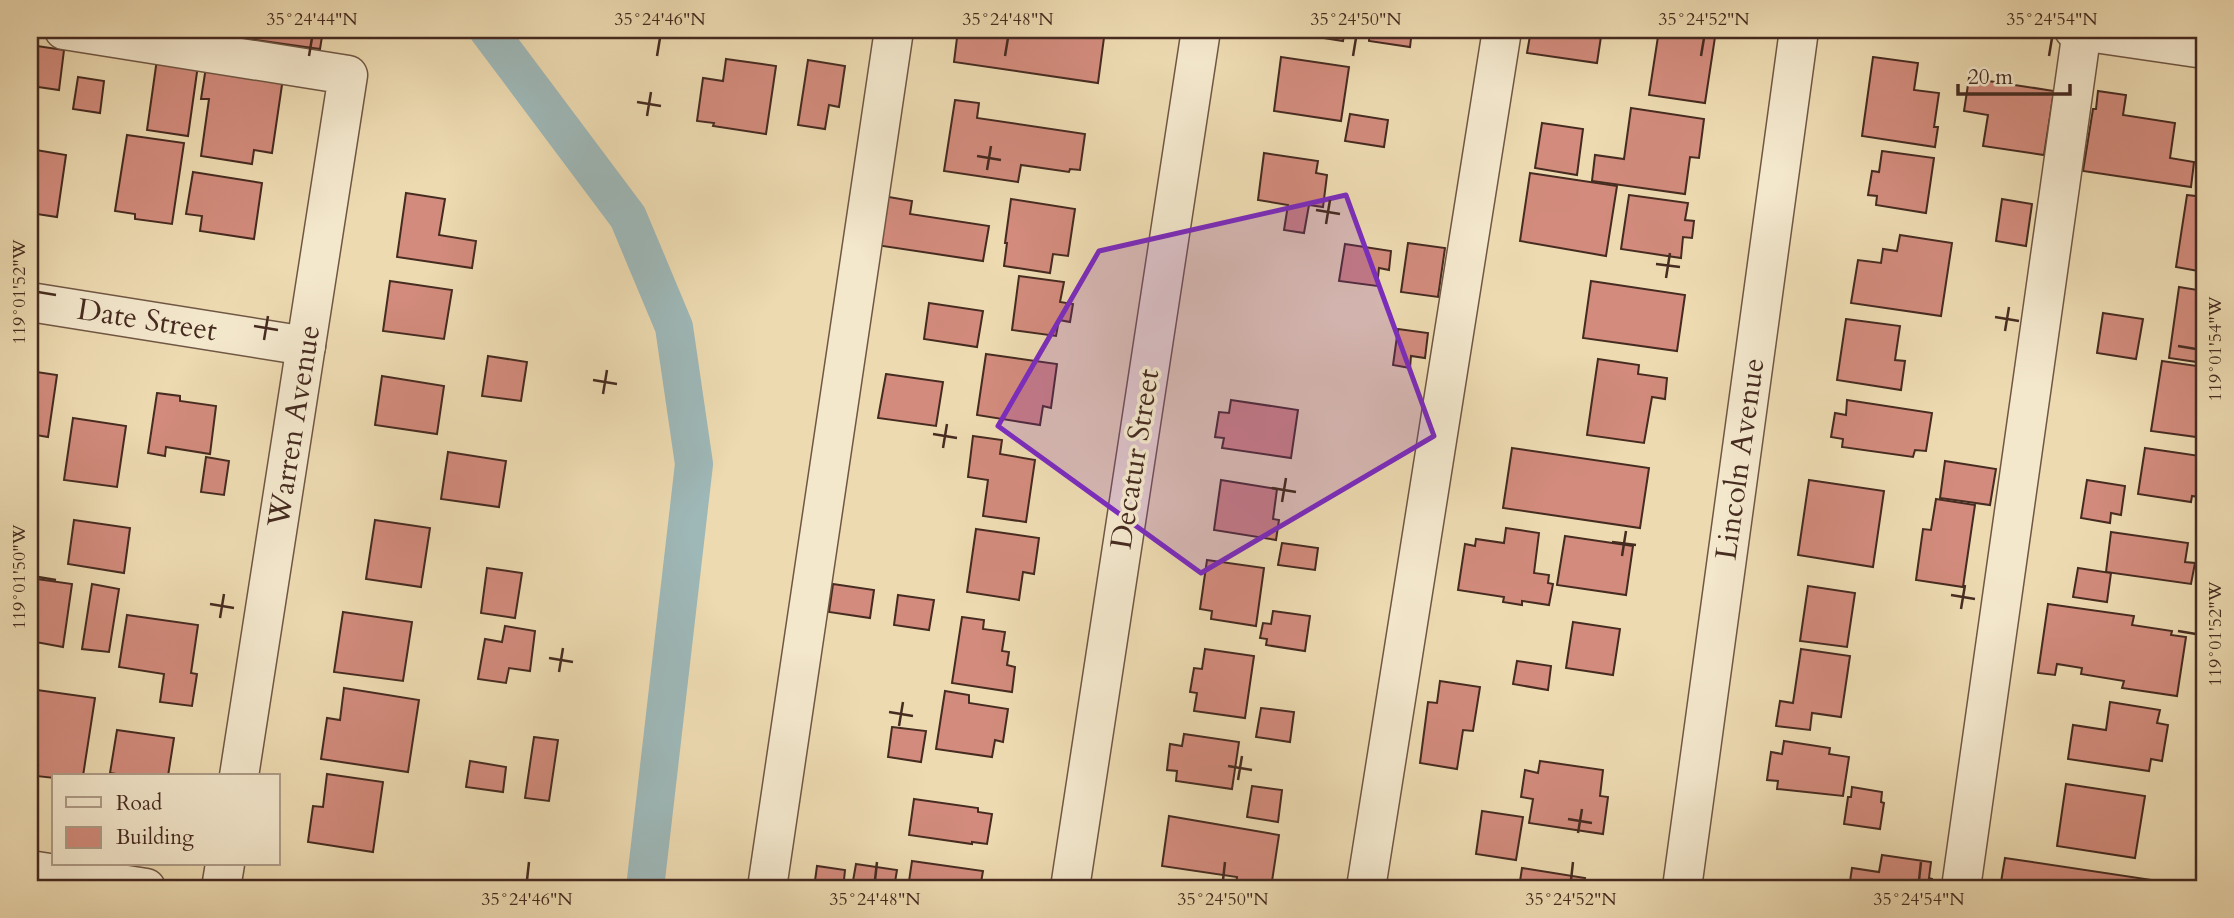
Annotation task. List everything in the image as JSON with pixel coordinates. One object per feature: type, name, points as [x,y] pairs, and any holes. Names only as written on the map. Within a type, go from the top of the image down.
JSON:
[{"type":"street","name":"Warren Avenue","points":[[64,30],[348,75],[239,774]]},
{"type":"street","points":[[767,888],[894,30]]},
{"type":"street","name":"Decatur Street","points":[[1070,888],[1201,30]]},
{"type":"street","points":[[1366,888],[1503,30]]},
{"type":"street","name":"Lincoln Avenue","points":[[1682,888],[1799,30]]},
{"type":"street","points":[[1961,888],[2079,30],[2204,50]]},
{"type":"street","name":"Date Street","points":[[30,302],[306,346]]},
{"type":"street","points":[[222,888],[225,866]]},
{"type":"street","points":[[30,870],[146,888]]},
{"type":"highlighted area","points":[[1346,195],[1434,436],[1201,573],[998,426],[1099,251]]},
{"type":"building","points":[[221,30],[323,30],[320,49],[221,35]]},
{"type":"building","points":[[958,30],[1105,30],[1098,83],[954,62]]},
{"type":"building","points":[[1298,30],[1345,30],[1343,41],[1298,34]]},
{"type":"building","points":[[1370,30],[1412,30],[1410,47],[1369,41]]},
{"type":"building","points":[[1531,30],[1602,30],[1597,63],[1527,53]]},
{"type":"building","points":[[1659,30],[1715,37],[1705,103],[1649,95]]},
{"type":"building","points":[[37,46],[64,50],[59,90],[31,86]]},
{"type":"building","points":[[1281,57],[1349,67],[1341,121],[1274,111]]},
{"type":"building","points":[[1873,57],[1918,63],[1914,90],[1939,93],[1934,127],[1938,127],[1935,147],[1862,136]]},
{"type":"building","points":[[157,59],[198,65],[188,136],[147,130]]},
{"type":"building","points":[[726,59],[776,66],[766,134],[697,121],[703,78],[723,81]]},
{"type":"building","points":[[808,60],[845,66],[839,107],[829,105],[825,129],[798,125]]},
{"type":"building","points":[[206,67],[283,78],[272,153],[254,150],[252,164],[201,156],[209,99],[201,99]]},
{"type":"building","points":[[78,77],[104,81],[100,113],[73,109]]},
{"type":"building","points":[[1969,78],[2054,91],[2044,155],[1983,146],[1988,115],[1964,111]]},
{"type":"building","points":[[2098,91],[2126,95],[2123,115],[2175,123],[2170,158],[2194,162],[2191,187],[2083,171]]},
{"type":"building","points":[[955,100],[979,103],[977,118],[1085,134],[1080,170],[1070,169],[1069,172],[1021,165],[1018,182],[944,171]]},
{"type":"building","points":[[1631,108],[1704,119],[1699,158],[1690,157],[1685,194],[1592,181],[1595,155],[1624,159]]},
{"type":"building","points":[[1350,114],[1388,120],[1384,147],[1345,141]]},
{"type":"building","points":[[1542,123],[1583,129],[1577,175],[1535,168]]},
{"type":"building","points":[[127,135],[184,143],[172,224],[135,219],[135,214],[115,211]]},
{"type":"building","points":[[30,149],[66,155],[57,217],[30,213]]},
{"type":"building","points":[[1882,151],[1934,158],[1926,213],[1876,205],[1877,196],[1868,195],[1872,171],[1879,172]]},
{"type":"building","points":[[1264,153],[1318,161],[1316,173],[1327,175],[1323,207],[1309,205],[1304,233],[1284,230],[1288,205],[1258,200]]},
{"type":"building","points":[[193,172],[262,183],[254,239],[200,231],[202,216],[186,214]]},
{"type":"building","points":[[1530,173],[1617,186],[1606,256],[1520,241]]},
{"type":"building","points":[[406,193],[445,199],[439,235],[476,241],[472,268],[397,257]]},
{"type":"building","points":[[1629,195],[1688,203],[1685,220],[1694,221],[1692,238],[1683,237],[1681,258],[1621,249]]},
{"type":"building","points":[[2187,195],[2204,197],[2204,272],[2176,267]]},
{"type":"building","points":[[883,196],[912,201],[910,214],[989,226],[983,261],[876,245]]},
{"type":"building","points":[[1011,199],[1075,209],[1068,256],[1053,254],[1050,273],[1004,266]]},
{"type":"building","points":[[2002,199],[2032,204],[2026,246],[1996,241]]},
{"type":"building","points":[[1900,235],[1952,243],[1941,316],[1851,303],[1858,260],[1881,263],[1883,249],[1897,251]]},
{"type":"building","points":[[1408,243],[1445,248],[1438,297],[1401,292]]},
{"type":"building","points":[[1345,244],[1391,251],[1389,270],[1379,268],[1377,286],[1339,281]]},
{"type":"building","points":[[1019,276],[1064,282],[1060,302],[1073,304],[1070,322],[1059,320],[1056,336],[1012,330]]},
{"type":"building","points":[[390,281],[452,290],[444,339],[383,331]]},
{"type":"building","points":[[1591,281],[1685,295],[1677,351],[1583,338]]},
{"type":"building","points":[[2179,287],[2204,291],[2204,344],[2200,343],[2197,362],[2169,358]]},
{"type":"building","points":[[929,303],[983,311],[977,347],[924,339]]},
{"type":"building","points":[[2103,313],[2143,319],[2136,359],[2097,353]]},
{"type":"building","points":[[1846,319],[1900,326],[1895,360],[1905,361],[1901,390],[1837,380]]},
{"type":"building","points":[[1398,329],[1428,333],[1425,358],[1411,356],[1410,368],[1393,365]]},
{"type":"building","points":[[986,354],[1057,364],[1051,408],[1043,406],[1040,425],[977,415]]},
{"type":"building","points":[[488,356],[527,362],[521,401],[482,396]]},
{"type":"building","points":[[1598,359],[1639,365],[1638,374],[1667,378],[1665,399],[1652,397],[1644,443],[1587,435]]},
{"type":"building","points":[[2162,361],[2204,367],[2204,438],[2151,431]]},
{"type":"building","points":[[30,371],[57,375],[48,437],[30,434]]},
{"type":"building","points":[[886,374],[943,382],[936,426],[878,418]]},
{"type":"building","points":[[382,376],[444,386],[437,434],[375,425]]},
{"type":"building","points":[[157,393],[180,396],[180,401],[216,406],[210,454],[166,447],[165,456],[148,453]]},
{"type":"building","points":[[1231,400],[1298,410],[1291,458],[1222,448],[1224,438],[1215,437],[1219,412],[1229,413]]},
{"type":"building","points":[[1847,400],[1932,413],[1926,451],[1915,450],[1913,457],[1842,447],[1843,439],[1831,437],[1835,413],[1846,415]]},
{"type":"building","points":[[73,418],[126,426],[117,487],[64,480]]},
{"type":"building","points":[[973,436],[1002,440],[1000,454],[1035,460],[1026,522],[983,516],[988,480],[968,477]]},
{"type":"building","points":[[1512,448],[1649,468],[1640,528],[1503,508]]},
{"type":"building","points":[[2145,448],[2200,456],[2198,468],[2204,469],[2204,498],[2192,496],[2191,502],[2138,494]]},
{"type":"building","points":[[448,452],[506,461],[499,507],[441,499]]},
{"type":"building","points":[[206,457],[229,461],[224,495],[201,492]]},
{"type":"building","points":[[1945,461],[1996,469],[1990,505],[1940,498]]},
{"type":"building","points":[[1221,480],[1277,489],[1273,519],[1279,520],[1276,540],[1214,530]]},
{"type":"building","points":[[1809,480],[1884,491],[1873,567],[1798,555]]},
{"type":"building","points":[[2087,480],[2125,486],[2121,515],[2111,513],[2110,523],[2081,518]]},
{"type":"building","points":[[1936,499],[1975,505],[1963,587],[1916,580],[1923,529],[1931,530]]},
{"type":"building","points":[[74,520],[130,528],[124,573],[68,564]]},
{"type":"building","points":[[375,520],[430,528],[421,587],[366,579]]},
{"type":"building","points":[[1506,528],[1539,533],[1534,573],[1549,575],[1548,583],[1553,584],[1549,605],[1522,601],[1522,605],[1503,602],[1504,597],[1458,590],[1465,544],[1475,546],[1476,539],[1504,543]]},
{"type":"building","points":[[976,529],[1039,538],[1034,574],[1023,572],[1019,600],[967,592]]},
{"type":"building","points":[[2111,532],[2188,543],[2185,562],[2195,563],[2191,584],[2106,572]]},
{"type":"building","points":[[1565,536],[1633,546],[1626,595],[1557,585]]},
{"type":"building","points":[[1282,543],[1318,548],[1315,570],[1278,565]]},
{"type":"building","points":[[1207,560],[1264,568],[1256,626],[1211,619],[1212,611],[1200,609]]},
{"type":"building","points":[[487,568],[522,573],[515,618],[481,613]]},
{"type":"building","points":[[2078,568],[2111,573],[2107,602],[2073,597]]},
{"type":"building","points":[[37,579],[72,584],[63,647],[30,641]]},
{"type":"building","points":[[92,584],[119,589],[109,652],[82,649]]},
{"type":"building","points":[[833,584],[874,590],[870,618],[829,612]]},
{"type":"building","points":[[1808,586],[1855,593],[1847,647],[1800,641]]},
{"type":"building","points":[[898,595],[934,600],[929,630],[894,625]]},
{"type":"building","points":[[2048,604],[2134,616],[2132,625],[2172,631],[2171,635],[2186,637],[2177,696],[2122,688],[2124,681],[2081,674],[2082,668],[2057,664],[2055,675],[2038,673]]},
{"type":"building","points":[[1273,611],[1310,616],[1305,651],[1266,645],[1267,639],[1260,638],[1263,623],[1271,624]]},
{"type":"building","points":[[343,612],[412,622],[403,681],[334,672]]},
{"type":"building","points":[[127,615],[198,625],[191,673],[197,674],[192,706],[160,702],[164,674],[119,667]]},
{"type":"building","points":[[962,617],[984,620],[983,629],[1005,632],[1002,651],[1009,652],[1007,665],[1015,667],[1012,692],[952,683]]},
{"type":"building","points":[[1573,622],[1620,629],[1613,675],[1566,668]]},
{"type":"building","points":[[505,626],[535,631],[530,671],[509,668],[506,683],[478,679],[485,639],[502,642]]},
{"type":"building","points":[[1205,649],[1254,656],[1245,718],[1194,711],[1197,693],[1190,692],[1194,668],[1202,669]]},
{"type":"building","points":[[1801,649],[1850,656],[1841,717],[1812,713],[1810,730],[1776,726],[1780,701],[1793,703]]},
{"type":"building","points":[[1517,661],[1551,666],[1548,690],[1513,684]]},
{"type":"building","points":[[1440,681],[1480,687],[1473,731],[1463,730],[1457,769],[1420,763],[1428,702],[1437,703]]},
{"type":"building","points":[[344,688],[419,700],[408,772],[321,759],[327,718],[340,720]]},
{"type":"building","points":[[37,690],[95,698],[83,774],[52,774],[52,778],[36,776],[38,766],[30,765],[30,740]]},
{"type":"building","points":[[945,691],[969,695],[969,703],[1008,709],[1003,742],[995,740],[992,757],[936,749]]},
{"type":"building","points":[[2110,702],[2160,710],[2157,723],[2168,725],[2162,761],[2151,759],[2149,771],[2068,759],[2073,725],[2106,730]]},
{"type":"building","points":[[1261,708],[1294,712],[1290,742],[1256,737]]},
{"type":"building","points":[[892,727],[926,731],[921,762],[888,757]]},
{"type":"building","points":[[117,730],[174,738],[168,774],[110,773]]},
{"type":"building","points":[[1184,734],[1239,742],[1232,789],[1176,781],[1177,771],[1167,770],[1170,744],[1182,746]]},
{"type":"building","points":[[534,737],[558,740],[549,801],[525,798]]},
{"type":"building","points":[[1784,741],[1830,748],[1829,754],[1849,757],[1843,796],[1777,789],[1778,781],[1767,780],[1771,752],[1782,754]]},
{"type":"building","points":[[470,761],[506,767],[503,792],[466,787]]},
{"type":"building","points":[[1540,761],[1603,770],[1600,796],[1608,797],[1603,834],[1529,823],[1533,799],[1521,797],[1525,770],[1538,773]]},
{"type":"building","points":[[327,774],[383,782],[373,852],[308,842],[313,806],[323,807]]},
{"type":"building","points":[[2066,784],[2145,796],[2135,858],[2057,846]]},
{"type":"building","points":[[1252,786],[1282,790],[1278,822],[1247,817]]},
{"type":"building","points":[[1852,787],[1882,792],[1881,802],[1884,803],[1880,829],[1844,824]]},
{"type":"building","points":[[914,799],[978,808],[978,812],[992,814],[987,844],[909,835]]},
{"type":"building","points":[[1482,811],[1523,817],[1516,860],[1476,854]]},
{"type":"building","points":[[1169,816],[1279,835],[1271,888],[1236,884],[1237,877],[1162,866]]},
{"type":"building","points":[[1882,855],[1931,862],[1931,888],[1849,888],[1852,868],[1879,872]]},
{"type":"building","points":[[2005,858],[2152,880],[2151,888],[2000,888]]},
{"type":"building","points":[[912,861],[983,871],[980,888],[908,888]]},
{"type":"building","points":[[856,864],[897,870],[894,888],[814,888],[817,866],[845,870],[844,880],[853,881]]},
{"type":"building","points":[[1522,868],[1585,878],[1583,888],[1519,888]]},
{"type":"waterway","points":[[488,30],[628,217],[674,327],[694,464],[645,888]]}]
